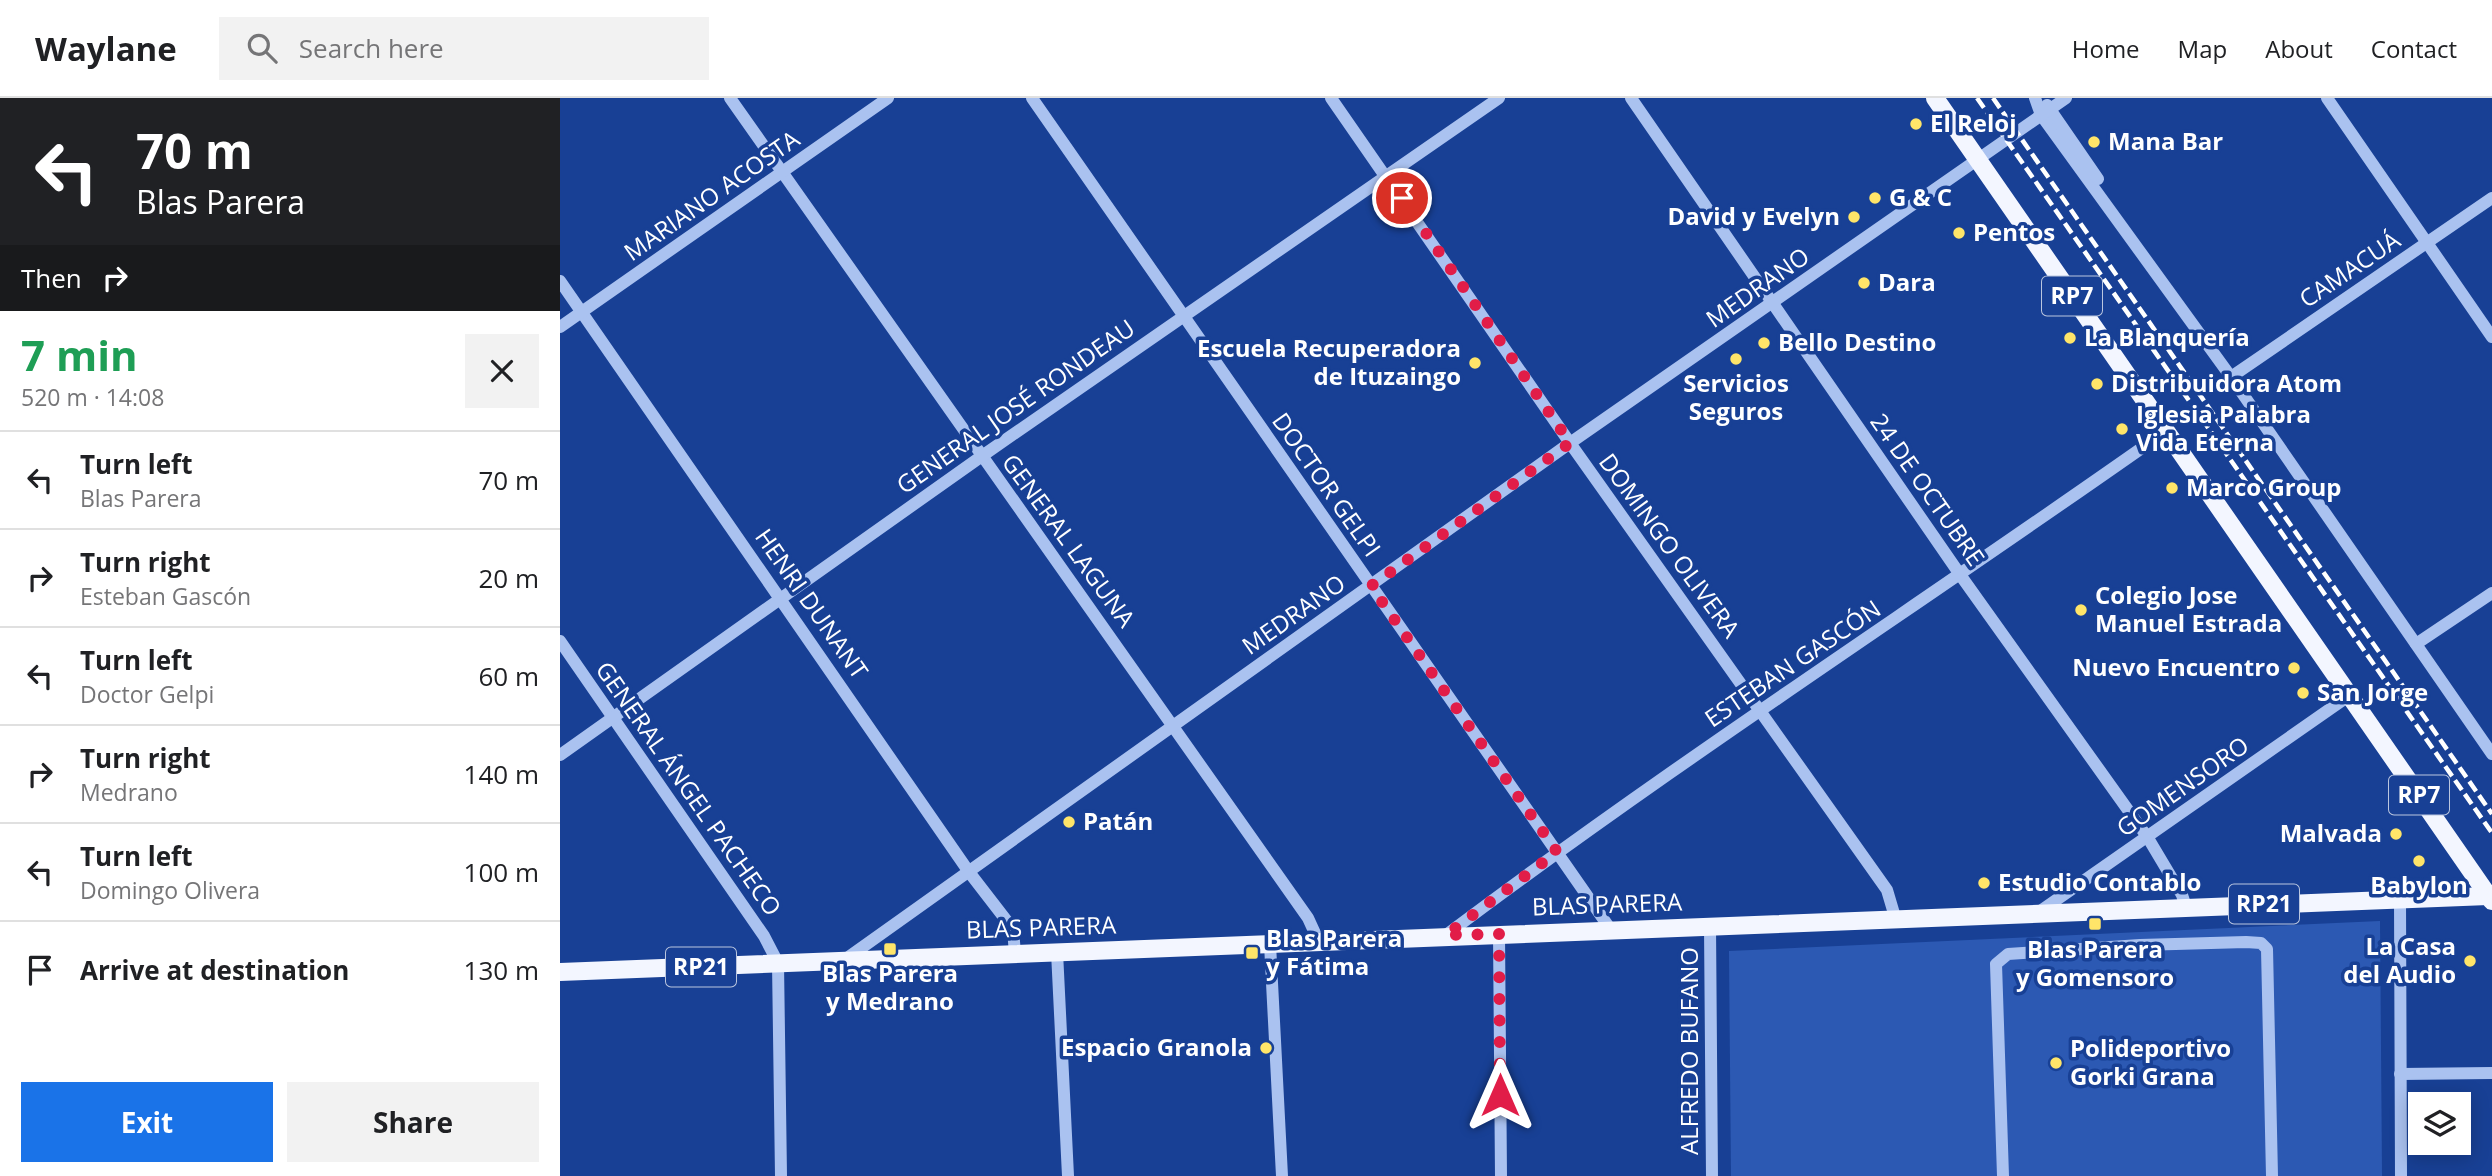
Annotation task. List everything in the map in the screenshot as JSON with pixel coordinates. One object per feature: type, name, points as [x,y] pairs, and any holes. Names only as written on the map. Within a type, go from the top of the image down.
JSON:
[{"type":"main road","name":"RP7","points":[[1935,98],[2491,898]]},
{"type":"main road","name":"BLAS PARERA","points":[[560,972],[1895,917],[2491,898]]},
{"type":"street","name":"GENERAL LAGUNA","points":[[730,98],[1174,725],[1308,918],[1319,942]]},
{"type":"street","name":"MARIANO ACOSTA","points":[[560,327],[888,98]]},
{"type":"street","name":"DOCTOR GELPI","points":[[1032,98],[1611,930]]},
{"type":"street","name":"DOMINGO OLIVERA","points":[[1331,98],[1570,443],[1887,890],[1895,917]]},
{"type":"street","name":"GENERAL JOSÉ RONDEAU","points":[[560,754],[982,456],[1499,98]]},
{"type":"street","name":"24 DE OCTUBRE","points":[[1631,98],[1961,576],[2148,838],[2186,907]]},
{"type":"street","points":[[2037,98],[2492,754]]},
{"type":"street","name":"MEDRANO","points":[[843,961],[1570,443],[2066,98]]},
{"type":"street","points":[[2327,98],[2492,337]]},
{"type":"street","name":"CAMACUÁ","points":[[2231,377],[2492,198]]},
{"type":"street","name":"HENRI DUNANT","points":[[560,281],[782,597],[969,872],[1013,929],[1016,954]]},
{"type":"street","name":"ESTEBAN GASCÓN","points":[[1446,935],[1557,852],[1761,709],[1961,576],[2166,431]]},
{"type":"street","points":[[2416,644],[2492,593]]},
{"type":"street","name":"GENERAL ÁNGEL PACHECO","points":[[560,641],[764,936],[778,963]]},
{"type":"street","name":"GOMENSORO","points":[[2039,912],[2350,695]]},
{"type":"street","points":[[2400,899],[2401,1176]]},
{"type":"street","name":"ALFREDO BUFANO","points":[[1710,926],[1712,1176]]},
{"type":"street","points":[[1499,934],[1501,1176]]},
{"type":"street","points":[[2003,1176],[1996,964],[2008,954],[2140,945],[2246,942],[2260,943],[2267,949],[2272,1176]]},
{"type":"street","points":[[1270,944],[1282,1176]]},
{"type":"street","points":[[1057,952],[1068,1176]]},
{"type":"street","points":[[778,963],[781,1176]]},
{"type":"street","points":[[2400,1074],[2492,1073]]},
{"type":"shaded area","name":"Polideportivo Gorki Grana","points":[[2380,921],[2382,1176],[1731,1176],[1729,951]]},
{"type":"railway","points":[[1977,98],[2492,833]]},
{"type":"railway","points":[[1993,98],[2492,814]]},
{"type":"place","name":"El Reloj","points":[[1916,124]]},
{"type":"place","name":"Mana Bar","points":[[2094,142]]},
{"type":"place","name":"G & C","points":[[1875,198]]},
{"type":"place","name":"David y Evelyn","points":[[1854,217]]},
{"type":"place","name":"Pentos","points":[[1959,233]]},
{"type":"place","name":"Dara","points":[[1864,283]]},
{"type":"place","name":"La Blanquería","points":[[2070,338]]},
{"type":"place","name":"Bello Destino","points":[[1764,343]]},
{"type":"place","name":"Servicios Seguros","points":[[1736,359]]},
{"type":"place","name":"Escuela Recuperadora de Ituzaingo","points":[[1475,363]]},
{"type":"place","name":"Distribuidora Atom","points":[[2097,384]]},
{"type":"place","name":"Iglesia Palabra Vida Eterna","points":[[2122,429]]},
{"type":"place","name":"Marco Group","points":[[2172,488]]},
{"type":"place","name":"Colegio Jose Manuel Estrada","points":[[2081,610]]},
{"type":"place","name":"Nuevo Encuentro","points":[[2294,668]]},
{"type":"place","name":"San Jorge","points":[[2303,693]]},
{"type":"place","name":"Patán","points":[[1069,822]]},
{"type":"place","name":"Malvada","points":[[2396,834]]},
{"type":"place","name":"Babylon","points":[[2419,861]]},
{"type":"place","name":"Estudio Contablo","points":[[1984,883]]},
{"type":"place","name":"Blas Parera y Gomensoro","points":[[2095,924]]},
{"type":"place","name":"Blas Parera y Medrano","points":[[890,949]]},
{"type":"place","name":"Blas Parera y Fátima","points":[[1252,953]]},
{"type":"place","name":"La Casa del Audio","points":[[2470,961]]},
{"type":"place","name":"Espacio Granola","points":[[1266,1048]]},
{"type":"place","name":"Polideportivo Gorki Grana","points":[[2056,1063]]},
{"type":"route","points":[[1402,198],[1570,443],[1371,586],[1557,852],[1446,935],[1499,934],[1500,1095]]}]
